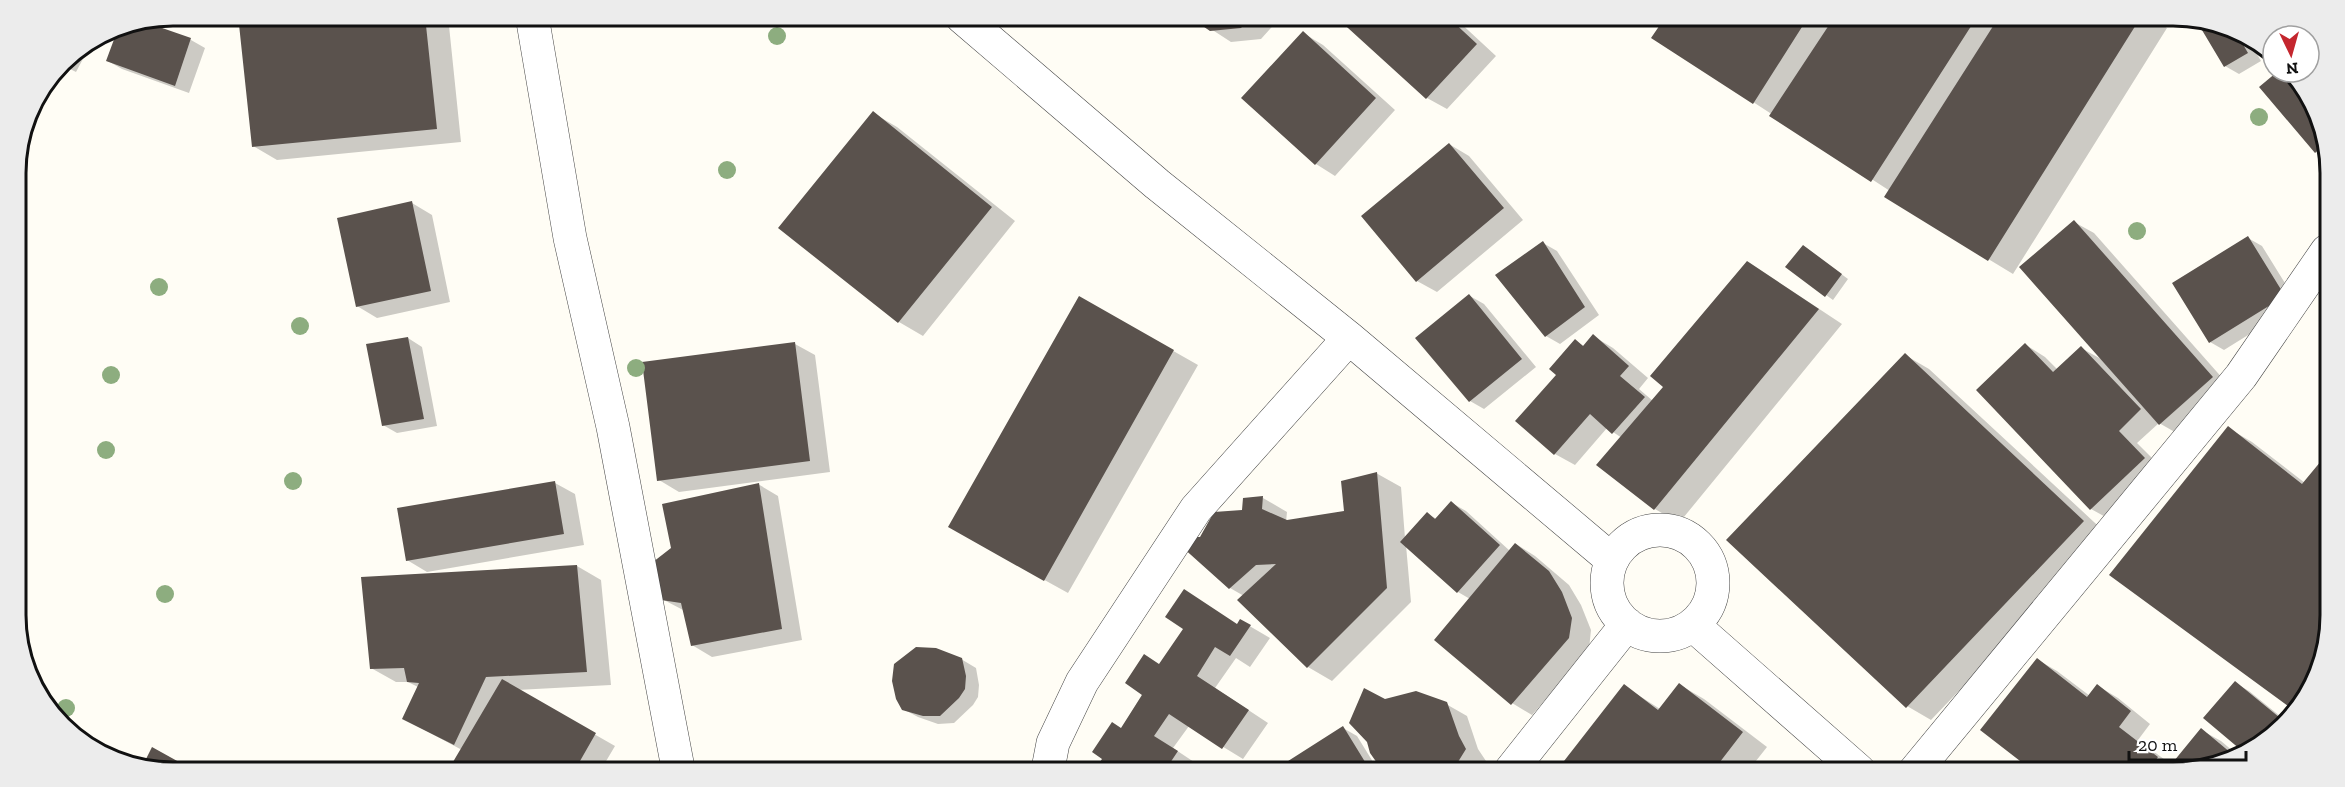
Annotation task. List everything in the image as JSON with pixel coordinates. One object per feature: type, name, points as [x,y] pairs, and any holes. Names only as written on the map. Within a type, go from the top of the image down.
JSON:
[{"type":"street","points":[[534,26],[570,238],[615,438],[677,762]]},
{"type":"street","points":[[973,26],[1157,184],[1349,338],[1612,560]]},
{"type":"street","points":[[1923,761],[2241,376],[2319,260]]},
{"type":"street","points":[[1049,762],[1053,743],[1082,682],[1196,510],[1349,338]]},
{"type":"street","points":[[1658,530],[1677,533],[1694,542],[1706,556],[1713,574],[1712,593],[1705,610],[1693,625],[1678,633],[1660,636],[1642,633],[1627,624],[1615,612],[1608,595],[1607,577],[1612,560],[1623,545],[1639,534],[1658,530]]},
{"type":"street","points":[[1518,761],[1627,624]]},
{"type":"street","points":[[1693,625],[1848,761]]},
{"type":"building","points":[[239,26],[426,26],[437,129],[252,147]]},
{"type":"building","points":[[1203,26],[1243,26],[1241,28],[1210,31]]},
{"type":"building","points":[[1346,26],[1458,26],[1477,44],[1426,99]]},
{"type":"building","points":[[1659,26],[1803,26],[1753,104],[1651,38]]},
{"type":"building","points":[[1828,26],[1971,26],[1871,182],[1769,116]]},
{"type":"building","points":[[1993,26],[2135,26],[1988,261],[1884,197]]},
{"type":"building","points":[[159,27],[191,38],[175,86],[106,61],[115,38],[125,33]]},
{"type":"building","points":[[2201,29],[2242,43],[2248,53],[2224,67]]},
{"type":"building","points":[[1303,31],[1376,98],[1315,165],[1241,98]]},
{"type":"building","points":[[2263,84],[2289,84],[2295,91],[2312,125],[2317,144],[2318,151],[2315,153],[2259,87]]},
{"type":"building","points":[[873,111],[992,207],[898,323],[778,228]]},
{"type":"building","points":[[1449,143],[1504,208],[1416,282],[1361,216]]},
{"type":"building","points":[[412,201],[431,291],[356,307],[337,218]]},
{"type":"building","points":[[2074,220],[2213,377],[2159,425],[2019,267]]},
{"type":"building","points":[[2248,236],[2285,296],[2209,343],[2172,283]]},
{"type":"building","points":[[1543,241],[1585,307],[1545,337],[1495,275]]},
{"type":"building","points":[[1803,245],[1842,274],[1825,297],[1785,267]]},
{"type":"building","points":[[1747,261],[1819,309],[1654,510],[1596,465],[1663,387],[1650,376]]},
{"type":"building","points":[[1469,294],[1522,359],[1469,402],[1415,338]]},
{"type":"building","points":[[1079,296],[1174,350],[1044,581],[948,527]]},
{"type":"building","points":[[1593,334],[1629,366],[1620,376],[1645,397],[1612,434],[1590,414],[1554,455],[1515,421],[1556,375],[1549,369],[1575,339],[1583,346]]},
{"type":"building","points":[[408,337],[424,419],[382,426],[366,344]]},
{"type":"building","points":[[795,342],[810,461],[657,481],[642,362]]},
{"type":"building","points":[[2025,343],[2053,372],[2081,346],[2141,409],[2119,431],[2145,458],[2090,510],[1976,390]]},
{"type":"building","points":[[1905,353],[2084,521],[1906,708],[1726,540]]},
{"type":"building","points":[[2228,426],[2302,484],[2319,463],[2318,634],[2308,671],[2300,688],[2287,705],[2109,575]]},
{"type":"building","points":[[1377,472],[1387,588],[1307,668],[1237,600],[1276,564],[1256,565],[1229,589],[1181,546],[1186,537],[1200,537],[1214,512],[1242,510],[1243,498],[1263,496],[1262,509],[1287,520],[1344,511],[1341,481]]},
{"type":"building","points":[[555,481],[564,534],[406,561],[397,508]]},
{"type":"building","points":[[759,483],[782,629],[691,646],[681,603],[661,600],[653,562],[671,548],[662,504]]},
{"type":"building","points":[[1451,501],[1500,545],[1457,593],[1400,542],[1427,512],[1435,519]]},
{"type":"building","points":[[1515,543],[1549,571],[1562,592],[1572,618],[1569,638],[1511,705],[1434,640]]},
{"type":"building","points":[[577,565],[587,672],[486,677],[454,745],[402,719],[419,683],[407,682],[404,668],[370,669],[361,577]]},
{"type":"building","points":[[1184,589],[1237,624],[1240,619],[1251,625],[1230,656],[1215,647],[1197,676],[1249,710],[1222,749],[1169,714],[1154,736],[1178,751],[1171,762],[1100,762],[1102,759],[1092,752],[1112,722],[1121,728],[1142,695],[1125,683],[1144,654],[1159,664],[1183,629],[1165,617]]},
{"type":"building","points":[[916,647],[936,648],[962,658],[966,676],[965,689],[940,716],[923,716],[902,710],[896,699],[892,681],[894,664]]},
{"type":"building","points":[[2037,658],[2087,697],[2097,684],[2131,711],[2119,727],[2158,757],[2155,761],[2020,761],[1980,730]]},
{"type":"building","points":[[502,679],[596,733],[580,762],[453,762]]},
{"type":"building","points":[[2235,681],[2278,716],[2254,737],[2237,746],[2203,718]]},
{"type":"building","points":[[1679,683],[1743,732],[1721,761],[1564,761],[1624,684],[1658,710]]},
{"type":"building","points":[[1364,688],[1385,699],[1416,691],[1447,702],[1466,749],[1458,761],[1376,761],[1370,753],[1367,742],[1349,723]]},
{"type":"building","points":[[1343,726],[1365,761],[1287,761]]},
{"type":"building","points":[[2201,728],[2228,750],[2201,759],[2174,761]]},
{"type":"building","points":[[152,747],[179,762],[153,760],[146,758]]}]
